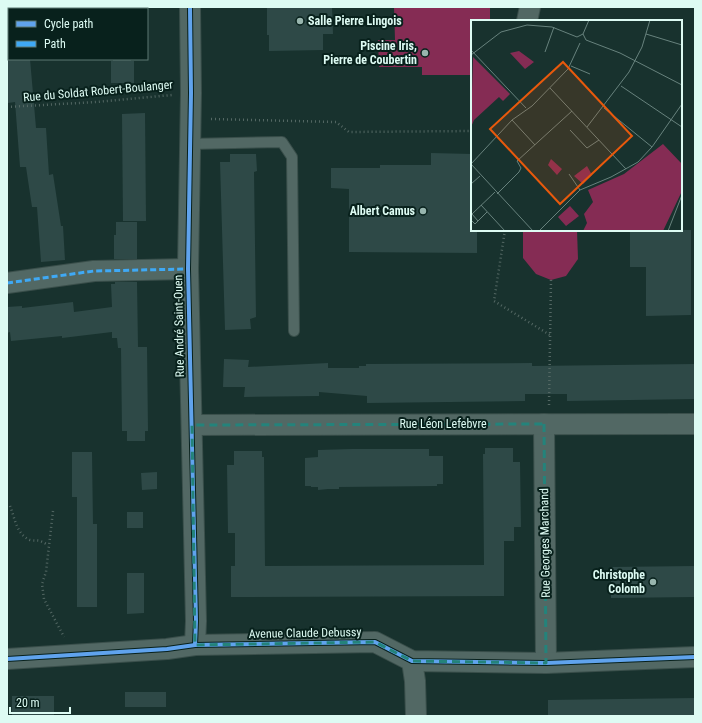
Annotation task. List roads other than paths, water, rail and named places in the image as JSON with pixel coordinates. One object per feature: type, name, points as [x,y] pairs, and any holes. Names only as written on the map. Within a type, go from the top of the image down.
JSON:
[{"type":"street","name":"Rue André Saint-Ouen","points":[[190,7],[191,93],[188,268],[196,621],[195,645]]},
{"type":"street","points":[[527,20],[530,7]]},
{"type":"street","points":[[7,283],[94,271],[188,268]]},
{"type":"street","name":"Rue Georges Marchand","points":[[546,424],[546,663]]},
{"type":"street","name":"Rue Léon Lefebvre","points":[[192,425],[695,424]]},
{"type":"street","name":"Avenue Claude Debussy","points":[[7,659],[168,649],[195,645],[375,642],[412,660],[546,663],[695,656]]},
{"type":"street","points":[[412,660],[415,680],[416,716]]},
{"type":"lane","points":[[190,144],[282,142],[292,157],[294,331]]},
{"type":"place","name":"Salle Pierre Lingois","points":[[300,21]]},
{"type":"place","name":"Piscine Iris, Pierre de Coubertin","points":[[425,53]]},
{"type":"place","name":"Albert Camus","points":[[423,211]]},
{"type":"place","name":"Christophe Colomb","points":[[653,582]]}]
